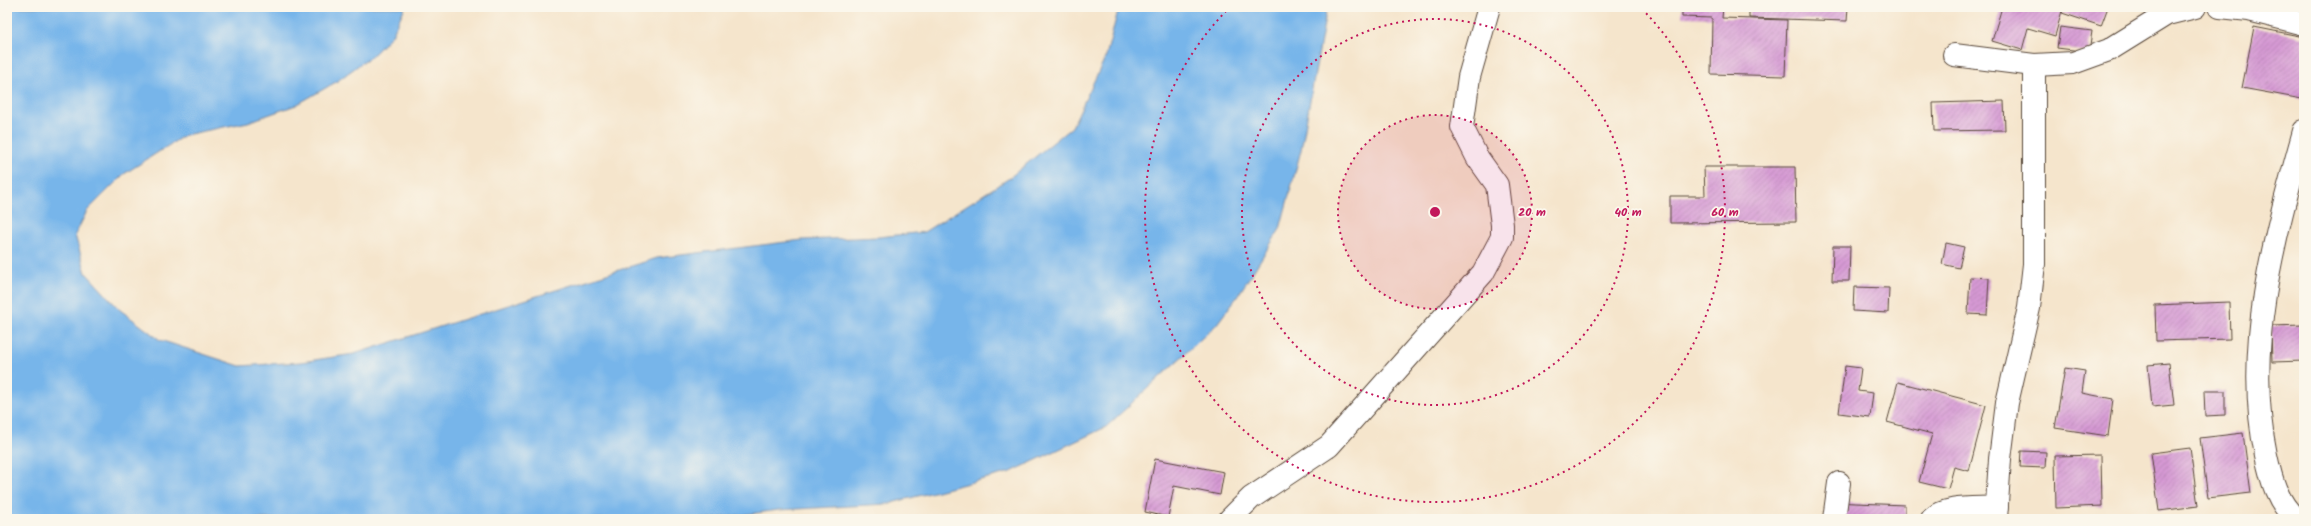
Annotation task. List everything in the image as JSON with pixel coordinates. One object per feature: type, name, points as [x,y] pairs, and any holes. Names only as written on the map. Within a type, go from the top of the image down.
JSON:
[{"type":"street","points":[[1230,519],[1251,498],[1329,446],[1483,273],[1502,237],[1497,184],[1477,157],[1462,127],[1468,77],[1489,7]]},
{"type":"street","points":[[1954,55],[2034,65],[2073,63],[2109,50],[2167,14],[2195,7]]},
{"type":"street","points":[[2220,7],[2249,10],[2304,24]]},
{"type":"street","points":[[1932,519],[1937,514],[1949,511],[1996,513],[2007,403],[2029,308],[2034,264],[2034,65]]},
{"type":"street","points":[[2296,519],[2284,508],[2270,476],[2261,430],[2258,350],[2276,232],[2304,131]]},
{"type":"street","points":[[1834,519],[1839,483]]},
{"type":"water","points":[[7,7],[405,7],[392,35],[375,53],[336,82],[296,105],[248,122],[185,135],[124,174],[87,211],[75,235],[86,273],[119,309],[160,340],[240,366],[301,362],[354,354],[657,258],[802,240],[879,237],[924,232],[1008,179],[1072,127],[1106,56],[1119,7],[1327,7],[1301,150],[1280,229],[1237,297],[1216,325],[1106,427],[1011,472],[887,504],[779,510],[711,519],[7,519]]},
{"type":"building","points":[[1682,7],[1723,7],[1722,18],[1787,20],[1785,76],[1711,74],[1712,18],[1682,17]]},
{"type":"building","points":[[1749,7],[1848,7],[1847,21],[1749,18]]},
{"type":"building","points":[[2002,7],[2063,7],[2055,36],[2028,28],[2022,50],[1992,41]]},
{"type":"building","points":[[2064,7],[2108,7],[2101,26],[2062,13]]},
{"type":"building","points":[[2060,27],[2092,31],[2089,52],[2057,48]]},
{"type":"building","points":[[2254,27],[2304,37],[2304,88],[2302,99],[2242,88]]},
{"type":"building","points":[[2004,101],[2005,130],[1934,131],[1933,103]]},
{"type":"building","points":[[1704,167],[1795,167],[1796,222],[1670,223],[1670,196],[1705,196]]},
{"type":"building","points":[[1946,243],[1964,247],[1959,268],[1942,264]]},
{"type":"building","points":[[1833,246],[1850,246],[1849,281],[1832,281]]},
{"type":"building","points":[[1970,277],[1989,278],[1987,315],[1968,314]]},
{"type":"building","points":[[1854,287],[1889,288],[1888,313],[1853,311]]},
{"type":"building","points":[[2229,302],[2230,339],[2156,341],[2155,305]]},
{"type":"building","points":[[2304,325],[2304,361],[2272,362],[2271,326]]},
{"type":"building","points":[[2169,363],[2174,405],[2152,407],[2148,365]]},
{"type":"building","points":[[1845,366],[1861,368],[1858,391],[1873,393],[1870,417],[1839,413]]},
{"type":"building","points":[[2065,368],[2085,371],[2082,393],[2113,399],[2108,436],[2055,428]]},
{"type":"building","points":[[1898,382],[1986,405],[1969,471],[1954,467],[1948,489],[1919,482],[1932,434],[1887,422]]},
{"type":"building","points":[[2204,391],[2225,391],[2225,415],[2205,416]]},
{"type":"building","points":[[2243,433],[2251,493],[2208,498],[2200,438]]},
{"type":"building","points":[[2190,448],[2198,506],[2159,511],[2151,453]]},
{"type":"building","points":[[2021,451],[2046,452],[2045,468],[2020,467]]},
{"type":"building","points":[[2101,455],[2102,506],[2056,508],[2055,456]]},
{"type":"building","points":[[1155,459],[1224,472],[1220,495],[1174,486],[1168,517],[1145,512]]},
{"type":"building","points":[[1831,502],[1905,505],[1905,519],[1830,519]]}]
